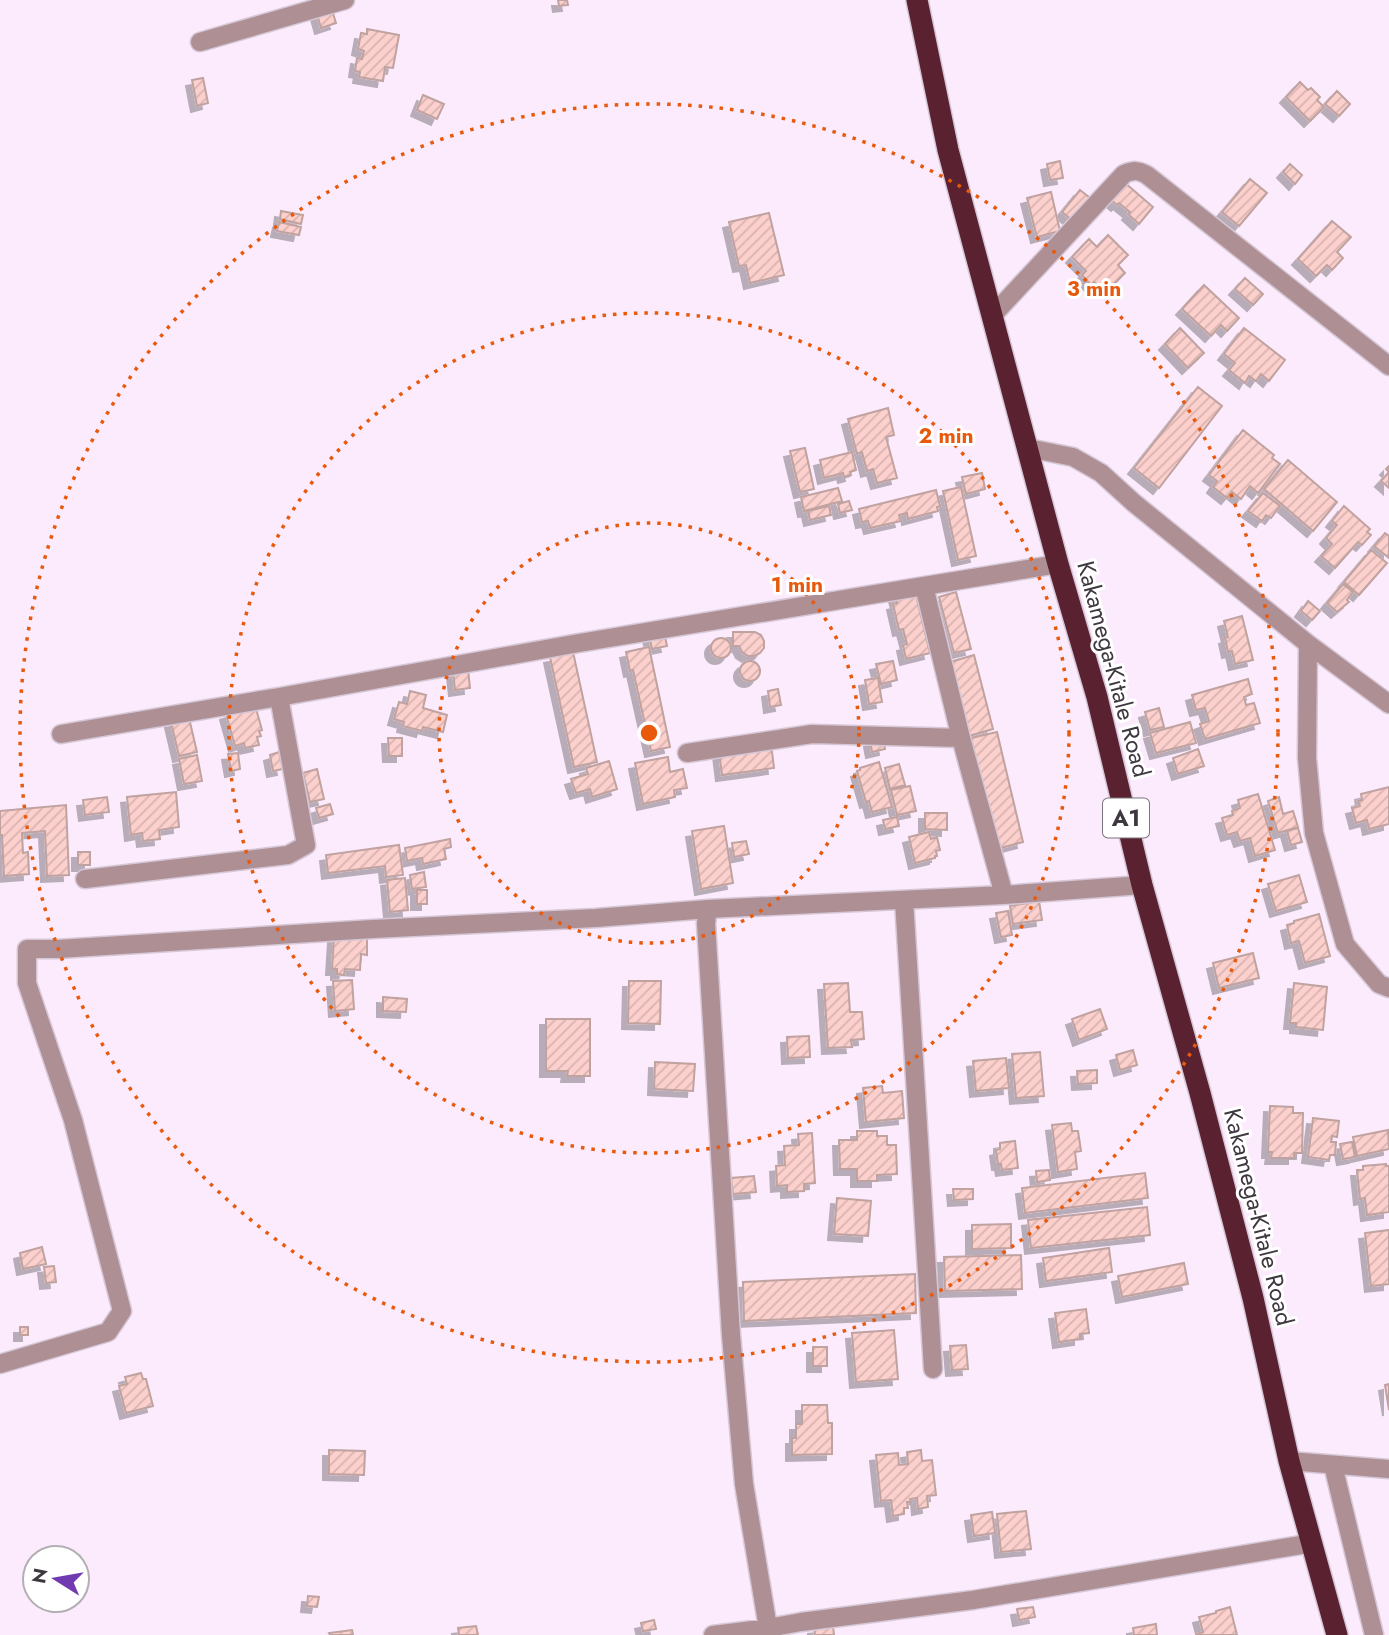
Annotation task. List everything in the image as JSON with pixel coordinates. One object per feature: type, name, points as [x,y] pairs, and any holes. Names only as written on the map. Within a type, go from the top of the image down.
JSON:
[{"type":"highway","name":"Kakamega-Kitale Road","points":[[917,0],[948,150],[1058,564],[1097,697],[1142,885],[1253,1298],[1289,1461],[1338,1635]]},
{"type":"street","points":[[200,41],[345,0]]},
{"type":"street","points":[[992,316],[1124,174],[1138,170],[1389,366]]},
{"type":"street","points":[[1028,448],[1073,457],[1101,473],[1133,503],[1308,644],[1389,704]]},
{"type":"street","points":[[61,734],[592,641],[1058,564]]},
{"type":"street","points":[[924,586],[961,738],[1004,895]]},
{"type":"street","points":[[1308,644],[1307,758],[1314,832],[1345,944],[1379,984],[1389,988]]},
{"type":"street","points":[[85,879],[288,855],[306,845],[279,697]]},
{"type":"street","points":[[687,752],[812,734],[961,738]]},
{"type":"street","points":[[0,1364],[107,1332],[122,1311],[74,1120],[27,983],[27,949],[1142,885]]},
{"type":"street","points":[[904,900],[933,1368]]},
{"type":"street","points":[[708,909],[706,923],[732,1348],[744,1484],[768,1628]]},
{"type":"street","points":[[1289,1461],[1389,1469]]},
{"type":"street","points":[[1333,1465],[1374,1635]]},
{"type":"street","points":[[713,1635],[973,1600],[1313,1543]]},
{"type":"building","points":[[558,0],[567,0],[568,5],[559,6]]},
{"type":"building","points":[[332,10],[336,23],[321,28],[317,14]]},
{"type":"building","points":[[367,29],[399,35],[393,68],[385,67],[383,81],[359,77],[360,72],[355,71],[357,58],[362,59],[364,51],[358,49],[361,33],[367,34]]},
{"type":"building","points":[[203,78],[208,103],[197,106],[192,80]]},
{"type":"building","points":[[1300,82],[1320,97],[1317,100],[1324,107],[1310,121],[1286,97]]},
{"type":"building","points":[[1337,91],[1350,104],[1339,116],[1325,104]]},
{"type":"building","points":[[423,95],[444,104],[437,119],[417,110]]},
{"type":"building","points":[[1060,161],[1063,178],[1050,180],[1047,164]]},
{"type":"building","points":[[1290,164],[1302,175],[1295,184],[1283,172]]},
{"type":"building","points":[[1250,179],[1267,193],[1239,226],[1222,212]]},
{"type":"building","points":[[1124,182],[1153,207],[1139,224],[1128,214],[1130,212],[1110,199]]},
{"type":"building","points":[[1080,190],[1090,198],[1072,220],[1062,212]]},
{"type":"building","points":[[1051,192],[1060,231],[1037,237],[1027,198]]},
{"type":"building","points":[[281,211],[303,215],[301,224],[280,219]]},
{"type":"building","points":[[769,213],[784,275],[750,283],[746,265],[739,266],[729,222]]},
{"type":"building","points":[[1332,221],[1351,237],[1337,252],[1343,258],[1332,270],[1327,265],[1316,276],[1298,259]]},
{"type":"building","points":[[279,222],[301,227],[299,235],[277,231]]},
{"type":"building","points":[[1108,235],[1128,255],[1118,265],[1125,273],[1112,286],[1108,282],[1102,289],[1094,282],[1091,285],[1082,275],[1086,271],[1072,257],[1089,239],[1097,247]]},
{"type":"building","points":[[1245,278],[1263,294],[1253,305],[1235,289]]},
{"type":"building","points":[[1204,285],[1239,318],[1227,331],[1221,325],[1211,336],[1182,309]]},
{"type":"building","points":[[1180,328],[1204,353],[1188,368],[1165,344]]},
{"type":"building","points":[[1244,328],[1285,360],[1269,381],[1261,374],[1256,381],[1249,376],[1245,383],[1229,370],[1235,363],[1224,354]]},
{"type":"building","points":[[1198,387],[1222,406],[1159,488],[1134,468]]},
{"type":"building","points":[[888,408],[894,435],[886,437],[897,478],[877,483],[873,469],[867,471],[862,452],[857,454],[848,419]]},
{"type":"building","points":[[1243,430],[1274,455],[1272,458],[1280,464],[1258,493],[1250,486],[1241,499],[1232,492],[1227,498],[1213,487],[1217,481],[1209,475]]},
{"type":"building","points":[[805,448],[814,489],[800,492],[790,451]]},
{"type":"building","points":[[852,452],[856,470],[850,472],[851,475],[844,477],[843,473],[824,478],[820,460]]},
{"type":"building","points":[[1288,460],[1337,502],[1313,531],[1264,489]]},
{"type":"building","points":[[1389,472],[1389,488],[1381,481]]},
{"type":"building","points":[[982,473],[985,489],[966,494],[962,477]]},
{"type":"building","points":[[961,487],[976,556],[958,560],[943,491]]},
{"type":"building","points":[[838,488],[842,501],[804,511],[801,497]]},
{"type":"building","points":[[936,490],[940,506],[937,507],[938,511],[908,519],[907,513],[899,515],[901,521],[870,528],[868,521],[862,522],[859,509]]},
{"type":"building","points":[[1263,493],[1280,506],[1271,518],[1266,515],[1262,521],[1248,511]]},
{"type":"building","points":[[849,501],[852,510],[840,513],[838,504]]},
{"type":"building","points":[[829,506],[831,515],[810,520],[808,511]]},
{"type":"building","points":[[1344,506],[1370,529],[1367,532],[1371,535],[1362,545],[1358,542],[1335,568],[1321,556],[1332,544],[1326,538],[1337,525],[1332,521]]},
{"type":"building","points":[[1385,533],[1389,536],[1389,558],[1374,546]]},
{"type":"building","points":[[1371,550],[1387,563],[1359,595],[1344,582]]},
{"type":"building","points":[[1343,584],[1353,592],[1347,600],[1349,602],[1337,612],[1327,603]]},
{"type":"building","points":[[915,591],[930,653],[906,659],[903,645],[907,644],[903,629],[899,630],[893,604],[897,603],[895,596]]},
{"type":"building","points":[[956,592],[971,649],[954,653],[939,597]]},
{"type":"building","points":[[1308,601],[1320,611],[1312,620],[1301,611]]},
{"type":"building","points":[[1242,616],[1253,660],[1235,664],[1232,651],[1228,652],[1224,621]]},
{"type":"building","points":[[664,632],[667,646],[652,649],[649,635]]},
{"type":"building","points":[[733,632],[755,632],[761,635],[764,648],[754,656],[748,656],[739,646],[733,646]]},
{"type":"building","points":[[721,638],[728,641],[731,648],[728,655],[721,658],[714,655],[711,648],[714,641]]},
{"type":"building","points":[[649,647],[670,747],[651,751],[633,670],[630,671],[626,652]]},
{"type":"building","points":[[573,652],[597,762],[574,767],[550,657]]},
{"type":"building","points":[[974,655],[993,729],[969,736],[950,662]]},
{"type":"building","points":[[746,661],[754,661],[760,671],[754,681],[746,681],[740,675],[740,667]]},
{"type":"building","points":[[893,661],[897,680],[881,684],[876,664]]},
{"type":"building","points":[[468,669],[470,688],[455,690],[453,671]]},
{"type":"building","points":[[878,678],[882,702],[869,704],[865,680]]},
{"type":"building","points":[[1248,679],[1252,694],[1244,697],[1246,705],[1254,703],[1260,723],[1205,739],[1200,724],[1209,721],[1205,708],[1196,710],[1192,695]]},
{"type":"building","points":[[778,689],[781,705],[770,707],[768,691]]},
{"type":"building","points":[[410,691],[426,695],[423,708],[447,715],[443,732],[423,727],[422,731],[403,726],[404,722],[394,719],[399,702],[407,704]]},
{"type":"building","points":[[255,705],[262,730],[259,731],[261,736],[257,737],[259,745],[245,748],[244,743],[235,746],[226,714]]},
{"type":"building","points":[[1159,708],[1164,727],[1150,730],[1145,712]]},
{"type":"building","points":[[189,718],[197,752],[179,756],[171,722]]},
{"type":"building","points":[[1190,722],[1196,743],[1156,753],[1150,733]]},
{"type":"building","points":[[997,732],[1023,842],[997,849],[971,738]]},
{"type":"building","points":[[388,738],[402,738],[402,756],[389,756]]},
{"type":"building","points":[[883,738],[885,749],[872,752],[870,741]]},
{"type":"building","points":[[771,744],[774,768],[722,775],[719,751]]},
{"type":"building","points":[[1198,749],[1204,766],[1178,774],[1173,758]]},
{"type":"building","points":[[279,752],[283,769],[273,771],[270,755]]},
{"type":"building","points":[[238,753],[240,769],[231,771],[228,754]]},
{"type":"building","points":[[197,755],[202,781],[184,784],[179,759]]},
{"type":"building","points":[[668,757],[670,772],[683,769],[687,788],[674,790],[675,797],[643,804],[635,763]]},
{"type":"building","points":[[609,761],[617,789],[592,797],[590,789],[576,793],[571,779],[588,774],[586,768]]},
{"type":"building","points":[[879,762],[892,807],[872,812],[869,801],[866,802],[857,771]]},
{"type":"building","points":[[899,764],[905,785],[890,789],[885,768]]},
{"type":"building","points":[[317,769],[324,799],[310,802],[303,773]]},
{"type":"building","points":[[910,786],[916,811],[897,815],[891,790]]},
{"type":"building","points":[[1389,787],[1389,824],[1369,829],[1367,820],[1356,823],[1352,808],[1360,806],[1358,801],[1362,800],[1361,794]]},
{"type":"building","points":[[176,792],[179,827],[159,830],[160,839],[143,841],[142,833],[131,835],[127,797]]},
{"type":"building","points":[[1258,794],[1275,850],[1255,856],[1250,838],[1240,841],[1237,832],[1227,835],[1222,818],[1233,815],[1232,811],[1240,808],[1238,800]]},
{"type":"building","points":[[107,797],[109,812],[85,815],[83,800]]},
{"type":"building","points":[[1279,797],[1283,814],[1293,811],[1298,827],[1278,833],[1268,801]]},
{"type":"building","points":[[330,804],[333,814],[319,818],[316,808]]},
{"type":"building","points":[[66,805],[69,875],[47,876],[45,831],[22,833],[23,853],[28,852],[29,874],[4,876],[0,811]]},
{"type":"building","points":[[925,813],[947,813],[947,830],[925,829]]},
{"type":"building","points":[[897,817],[899,826],[885,829],[883,820]]},
{"type":"building","points":[[724,826],[733,883],[701,889],[692,831]]},
{"type":"building","points":[[1298,828],[1302,842],[1291,845],[1287,831]]},
{"type":"building","points":[[929,832],[931,839],[937,837],[940,850],[936,851],[935,858],[915,863],[909,837]]},
{"type":"building","points":[[450,839],[451,847],[444,849],[446,859],[423,864],[422,858],[407,861],[405,848]]},
{"type":"building","points":[[746,841],[749,854],[734,857],[732,843]]},
{"type":"building","points":[[399,845],[403,875],[386,877],[385,866],[328,873],[326,855]]},
{"type":"building","points":[[78,852],[90,852],[90,865],[78,865]]},
{"type":"building","points":[[424,872],[426,887],[412,889],[410,875]]},
{"type":"building","points":[[1299,875],[1307,902],[1276,911],[1268,884]]},
{"type":"building","points":[[405,878],[408,910],[390,912],[387,880]]},
{"type":"building","points":[[417,890],[427,890],[427,904],[417,904]]},
{"type":"building","points":[[1039,901],[1042,920],[1013,924],[1010,906]]},
{"type":"building","points":[[1008,911],[1012,935],[1001,937],[996,913]]},
{"type":"building","points":[[1319,914],[1330,956],[1305,963],[1299,941],[1291,943],[1287,925]]},
{"type":"building","points":[[334,937],[367,938],[367,955],[361,954],[360,970],[345,969],[344,975],[337,974],[337,969],[332,969]]},
{"type":"building","points":[[1253,953],[1259,978],[1219,988],[1213,963]]},
{"type":"building","points":[[352,980],[354,1009],[335,1011],[333,981]]},
{"type":"building","points":[[629,981],[661,981],[660,1024],[628,1023]]},
{"type":"building","points":[[848,983],[850,1012],[862,1012],[864,1039],[851,1040],[852,1047],[828,1048],[824,984]]},
{"type":"building","points":[[1294,983],[1327,987],[1323,1030],[1296,1027],[1296,1023],[1290,1023]]},
{"type":"building","points":[[383,997],[407,999],[406,1012],[383,1011]]},
{"type":"building","points":[[1100,1009],[1107,1029],[1079,1040],[1072,1019]]},
{"type":"building","points":[[546,1019],[590,1019],[590,1076],[567,1076],[568,1071],[546,1071]]},
{"type":"building","points":[[809,1036],[810,1057],[788,1058],[787,1037]]},
{"type":"building","points":[[1133,1050],[1137,1065],[1120,1070],[1116,1055]]},
{"type":"building","points":[[1040,1052],[1044,1096],[1016,1098],[1012,1054]]},
{"type":"building","points":[[1006,1058],[1009,1088],[976,1091],[973,1061]]},
{"type":"building","points":[[655,1062],[695,1064],[693,1091],[654,1089]]},
{"type":"building","points":[[1097,1070],[1097,1083],[1078,1084],[1077,1071]]},
{"type":"building","points":[[882,1086],[883,1093],[902,1091],[904,1118],[866,1122],[863,1088]]},
{"type":"building","points":[[1270,1106],[1293,1107],[1293,1113],[1303,1113],[1302,1153],[1294,1153],[1294,1158],[1271,1158],[1272,1152],[1268,1152]]},
{"type":"building","points":[[1313,1118],[1339,1121],[1337,1137],[1332,1136],[1331,1142],[1336,1142],[1335,1155],[1330,1155],[1329,1160],[1308,1157]]},
{"type":"building","points":[[1071,1123],[1072,1131],[1078,1131],[1081,1151],[1075,1152],[1077,1169],[1058,1172],[1052,1125]]},
{"type":"building","points":[[1388,1130],[1389,1149],[1357,1156],[1353,1137]]},
{"type":"building","points":[[857,1131],[877,1131],[877,1136],[887,1136],[887,1145],[896,1145],[897,1174],[877,1175],[877,1181],[857,1181],[857,1169],[840,1169],[839,1140],[857,1140]]},
{"type":"building","points":[[812,1133],[815,1183],[804,1184],[804,1191],[787,1192],[787,1185],[777,1186],[776,1166],[785,1165],[784,1146],[799,1145],[798,1134]]},
{"type":"building","points":[[1015,1141],[1018,1168],[1002,1170],[1001,1164],[998,1164],[996,1150],[1000,1149],[1000,1143]]},
{"type":"building","points":[[1352,1142],[1355,1157],[1343,1159],[1340,1144]]},
{"type":"building","points":[[1363,1166],[1389,1166],[1389,1212],[1367,1215],[1365,1198],[1360,1199],[1357,1170],[1363,1170]]},
{"type":"building","points":[[1049,1170],[1050,1180],[1037,1182],[1036,1171]]},
{"type":"building","points":[[1145,1173],[1148,1198],[1025,1213],[1022,1188]]},
{"type":"building","points":[[754,1176],[756,1192],[733,1194],[731,1178]]},
{"type":"building","points":[[953,1189],[973,1189],[973,1199],[954,1200]]},
{"type":"building","points":[[837,1198],[871,1201],[868,1236],[834,1234]]},
{"type":"building","points":[[1147,1207],[1150,1235],[1031,1248],[1028,1220]]},
{"type":"building","points":[[1011,1224],[1011,1248],[972,1249],[972,1225]]},
{"type":"building","points":[[1389,1230],[1389,1284],[1371,1286],[1365,1233]]},
{"type":"building","points":[[42,1247],[46,1264],[23,1269],[20,1253]]},
{"type":"building","points":[[1109,1248],[1112,1272],[1046,1281],[1043,1258]]},
{"type":"building","points":[[1021,1255],[1022,1289],[945,1291],[944,1257]]},
{"type":"building","points":[[1184,1263],[1188,1284],[1122,1297],[1118,1276]]},
{"type":"building","points":[[54,1266],[56,1282],[46,1283],[44,1267]]},
{"type":"building","points":[[915,1274],[916,1313],[744,1321],[743,1282]]},
{"type":"building","points":[[1086,1309],[1089,1333],[1080,1334],[1080,1339],[1059,1342],[1055,1313]]},
{"type":"building","points":[[20,1327],[28,1327],[28,1335],[20,1335]]},
{"type":"building","points":[[894,1330],[898,1379],[856,1382],[852,1333]]},
{"type":"building","points":[[966,1345],[968,1369],[952,1370],[950,1346]]},
{"type":"building","points":[[813,1347],[827,1347],[827,1366],[813,1366]]},
{"type":"building","points":[[141,1373],[143,1379],[146,1379],[153,1406],[126,1413],[119,1386],[127,1384],[125,1377]]},
{"type":"building","points":[[1389,1384],[1389,1410],[1385,1385]]},
{"type":"building","points":[[802,1405],[827,1405],[828,1423],[832,1423],[832,1454],[792,1455],[792,1438],[796,1438],[796,1424],[802,1424]]},
{"type":"building","points":[[329,1450],[365,1451],[364,1475],[329,1474]]},
{"type":"building","points":[[921,1450],[922,1461],[932,1460],[936,1495],[927,1496],[928,1507],[918,1509],[917,1498],[910,1499],[911,1502],[907,1502],[908,1508],[904,1508],[904,1514],[893,1516],[891,1500],[881,1501],[876,1455],[898,1453],[899,1465],[908,1464],[907,1452]]},
{"type":"building","points":[[1026,1511],[1031,1549],[1001,1552],[997,1514]]},
{"type":"building","points":[[992,1512],[995,1533],[974,1536],[971,1515]]},
{"type":"building","points":[[308,1596],[319,1597],[317,1607],[307,1606]]},
{"type":"building","points":[[1033,1607],[1035,1617],[1019,1620],[1017,1609]]},
{"type":"building","points":[[1230,1607],[1237,1635],[1197,1635],[1203,1632],[1199,1617]]},
{"type":"building","points":[[654,1620],[656,1629],[643,1631],[641,1623]]},
{"type":"building","points":[[1156,1624],[1157,1635],[1134,1635],[1133,1628]]},
{"type":"building","points":[[476,1626],[478,1635],[459,1635],[458,1628]]},
{"type":"building","points":[[833,1626],[834,1635],[815,1635],[814,1628]]},
{"type":"building","points":[[352,1630],[353,1635],[329,1633]]}]
